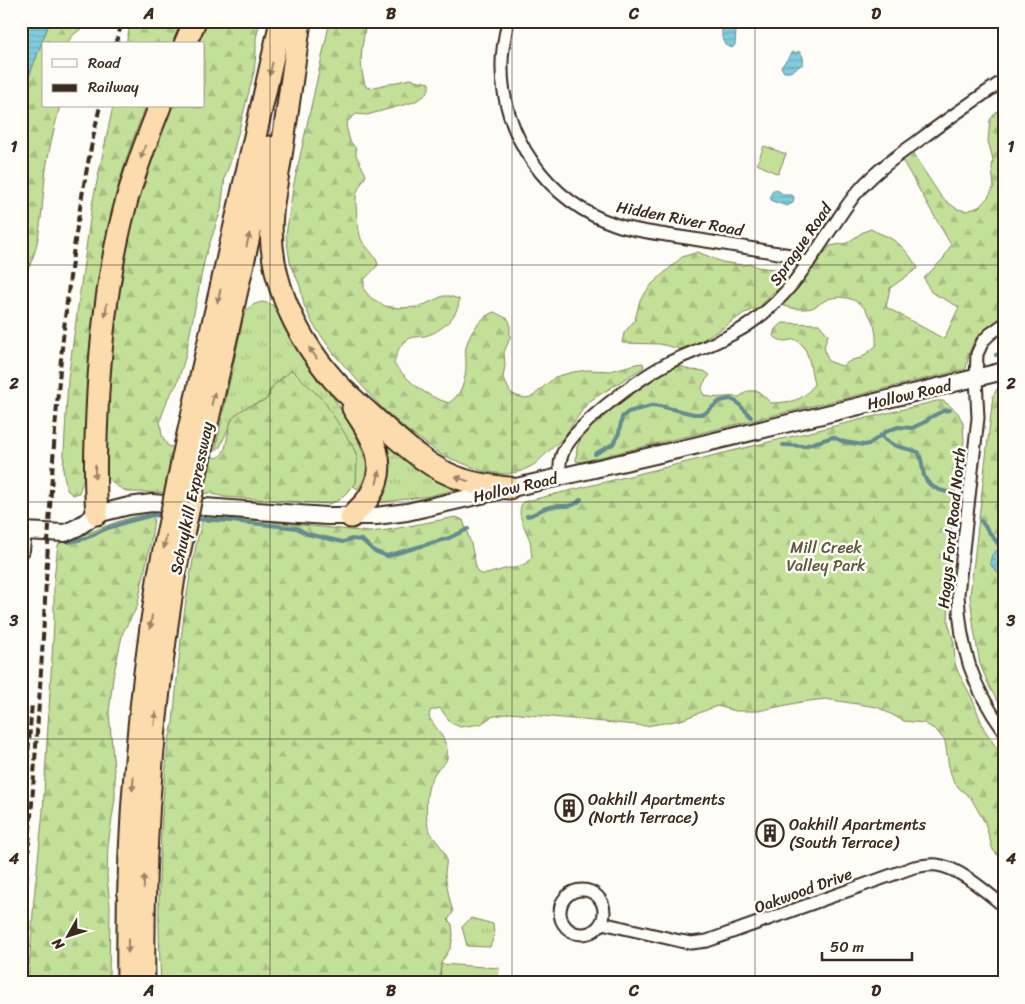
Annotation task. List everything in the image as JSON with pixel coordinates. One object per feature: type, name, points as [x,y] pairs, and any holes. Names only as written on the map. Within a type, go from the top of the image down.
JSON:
[{"type":"highway","points":[[186,42],[195,21]]},
{"type":"highway","name":"Schuylkill Expressway","points":[[128,983],[128,884],[132,796],[142,689],[281,21]]},
{"type":"highway","points":[[299,21],[272,214],[274,256],[286,303],[295,324],[307,345],[334,380],[366,428],[375,445],[379,459],[380,474],[376,486],[368,499],[351,517]]},
{"type":"highway","name":"Schuylkill Expressway","points":[[194,445],[299,21]]},
{"type":"highway","points":[[97,514],[95,481],[96,431],[102,340],[107,302],[126,206],[136,170],[159,108]]},
{"type":"highway","points":[[334,380],[385,428],[426,462],[445,473],[464,480],[480,485],[509,488]]},
{"type":"highway","name":"Schuylkill Expressway","points":[[144,983],[144,897],[149,788],[167,576]]},
{"type":"main road","name":"Hollow Road","points":[[21,550],[23,531],[65,533],[97,514],[129,506],[152,503],[351,517],[407,512],[1004,371]]},
{"type":"street","name":"Hidden River Road","points":[[508,21],[502,48],[505,98],[508,112],[513,127],[530,158],[544,178],[558,192],[588,213],[619,226],[790,255],[808,264]]},
{"type":"street","name":"Sprague Road","points":[[560,477],[561,457],[564,450],[588,422],[611,401],[652,372],[732,334],[756,319],[781,299],[808,264],[851,199],[870,178],[896,156],[1004,80]]},
{"type":"street","name":"Hagys Ford Road North","points":[[1004,324],[990,334],[980,347],[978,354],[976,378],[978,418],[958,594],[959,622],[964,648],[981,695],[1004,730]]},
{"type":"street","name":"Oakwood Drive","points":[[602,923],[691,943],[707,941],[905,870],[925,865],[936,865],[959,873],[1004,906]]},
{"type":"green space","points":[[50,21],[82,21],[82,28],[72,36],[68,42],[42,42],[42,108],[60,108],[47,163],[38,240],[34,255],[21,279],[21,97]]},
{"type":"green space","points":[[131,21],[182,21],[174,42],[126,42]]},
{"type":"green space","points":[[205,21],[260,21],[256,38],[254,72],[225,177],[221,210],[205,257],[185,358],[177,384],[168,398],[160,421],[162,436],[168,446],[218,458],[225,449],[229,427],[234,417],[244,409],[266,400],[273,386],[292,370],[324,401],[357,456],[356,483],[339,500],[329,504],[225,497],[209,493],[128,492],[115,485],[107,476],[105,462],[111,339],[118,303],[121,271],[134,206],[169,108],[205,108],[205,42],[196,42]]},
{"type":"green space","points":[[330,21],[366,21],[361,62],[366,87],[370,88],[410,79],[429,83],[429,89],[424,96],[414,102],[367,115],[356,114],[348,121],[346,126],[350,141],[356,149],[356,155],[366,175],[356,196],[360,235],[378,265],[364,280],[364,290],[371,298],[385,306],[399,308],[419,307],[443,296],[459,299],[457,310],[444,326],[428,335],[408,339],[401,346],[394,364],[400,371],[425,393],[449,403],[458,395],[463,385],[466,368],[466,349],[470,337],[480,321],[494,312],[508,319],[510,323],[510,338],[504,352],[503,378],[511,393],[517,396],[532,397],[555,377],[573,372],[588,370],[610,371],[643,363],[644,367],[588,402],[563,438],[535,464],[522,471],[507,474],[485,472],[442,455],[408,431],[381,407],[334,354],[313,324],[304,305],[300,286],[290,262],[286,235],[293,188]]},
{"type":"green space","points":[[1004,107],[1004,318],[987,328],[973,343],[966,369],[580,462],[576,461],[577,447],[585,431],[613,405],[677,364],[690,370],[704,371],[710,375],[702,388],[703,394],[707,396],[739,397],[748,391],[758,391],[771,403],[801,398],[814,384],[810,365],[806,352],[799,342],[794,339],[781,340],[773,336],[775,329],[783,323],[819,324],[828,335],[824,347],[828,361],[842,366],[852,360],[861,358],[876,346],[876,336],[871,317],[862,305],[847,298],[836,297],[808,309],[797,309],[782,305],[830,246],[847,243],[871,229],[899,244],[918,268],[890,288],[886,307],[944,339],[959,307],[931,292],[924,278],[943,259],[951,245],[901,158],[911,151],[942,198],[957,209],[967,211],[979,207],[989,196],[994,186],[993,159],[988,141],[990,120],[997,111]]},
{"type":"green space","points":[[113,108],[145,108],[125,163],[103,250],[89,356],[84,477],[79,493],[73,495],[67,490],[63,470],[68,379],[92,205]]},
{"type":"green space","points":[[764,146],[786,154],[778,174],[757,164]]},
{"type":"green space","points":[[698,252],[722,262],[777,268],[785,274],[785,284],[769,296],[759,308],[744,313],[723,328],[691,346],[680,349],[660,344],[622,343],[624,333],[635,320],[640,300],[652,284],[682,257]]},
{"type":"green space","points":[[262,302],[271,304],[279,311],[313,369],[317,380],[330,393],[361,439],[358,441],[364,454],[366,471],[365,477],[358,489],[353,486],[356,483],[357,456],[355,451],[320,397],[312,390],[283,376],[270,390],[266,400],[252,405],[232,420],[220,447],[215,451],[244,314],[247,309]]},
{"type":"green space","points":[[1004,385],[1004,712],[990,688],[980,664],[970,596],[993,396],[997,389]]},
{"type":"green space","name":"Mill Creek Valley Park","points":[[943,401],[949,405],[958,413],[963,423],[964,441],[954,500],[949,555],[948,622],[954,643],[955,663],[958,672],[972,698],[984,729],[1004,759],[1004,862],[993,850],[985,823],[971,798],[953,781],[945,741],[936,730],[924,723],[904,721],[877,707],[825,699],[758,711],[736,711],[717,706],[681,720],[646,726],[510,713],[491,717],[481,724],[460,727],[451,723],[440,708],[430,711],[429,717],[442,736],[447,758],[436,771],[429,784],[427,822],[430,832],[445,854],[445,874],[453,912],[448,920],[452,924],[453,935],[451,947],[441,963],[439,983],[161,983],[159,894],[165,774],[173,722],[187,594],[199,531],[204,517],[236,518],[369,532],[456,517],[463,520],[477,571],[480,574],[487,574],[515,568],[527,563],[532,557],[530,541],[520,512],[523,502]]},
{"type":"green space","points":[[378,432],[460,489],[429,496],[377,503],[387,476],[386,460]]},
{"type":"green space","points":[[151,514],[154,519],[151,541],[137,607],[123,632],[113,677],[109,713],[115,799],[108,845],[107,876],[110,906],[109,983],[28,983],[43,811],[54,623],[54,579],[58,545],[116,522]]},
{"type":"green space","points":[[471,918],[493,924],[494,936],[490,947],[467,946],[462,927]]},
{"type":"green space","points":[[441,964],[499,968],[498,983],[440,983]]},
{"type":"water","points":[[21,21],[50,21],[21,97]]},
{"type":"water","points":[[728,23],[732,23],[736,30],[735,45],[732,48],[726,45],[722,38],[722,29]]},
{"type":"water","points":[[798,51],[803,56],[803,64],[790,72],[784,72],[781,67],[793,52],[797,53]]},
{"type":"water","points":[[773,190],[777,190],[784,195],[792,195],[794,197],[793,203],[787,206],[772,201],[770,197]]},
{"type":"water","points":[[1004,547],[1004,575],[999,574],[990,564],[994,553]]},
{"type":"waterway","points":[[996,355],[1004,351]]},
{"type":"waterway","points":[[595,454],[613,444],[619,433],[622,417],[628,412],[655,405],[694,414],[704,414],[720,401],[730,399],[737,402],[751,417]]},
{"type":"waterway","points":[[783,445],[804,446],[833,437],[844,442],[869,444],[887,431],[898,427],[912,428],[943,411],[950,410]]},
{"type":"waterway","points":[[881,435],[893,445],[918,452],[927,481],[938,489],[953,493]]},
{"type":"waterway","points":[[527,516],[554,506],[570,506],[581,499]]},
{"type":"waterway","points":[[69,542],[86,538],[126,522],[153,515],[163,516]]},
{"type":"waterway","points":[[193,519],[297,528],[307,534],[343,542],[351,539],[362,540],[374,551],[387,556],[449,538],[468,529]]},
{"type":"waterway","points":[[981,521],[999,545],[1004,557]]},
{"type":"waterway","points":[[1004,564],[1001,583],[1004,595]]},
{"type":"waterway","points":[[1004,642],[1000,649],[1004,653]]},
{"type":"railway","points":[[117,42],[122,21]]},
{"type":"railway","points":[[21,952],[39,702],[55,426],[61,361],[76,233],[100,108]]},
{"type":"railway","points":[[21,846],[32,703]]},
{"type":"place","name":"Oakhill Apartments (North Terrace)","points":[[569,808]]},
{"type":"place","name":"Oakhill Apartments (South Terrace)","points":[[770,833]]}]
